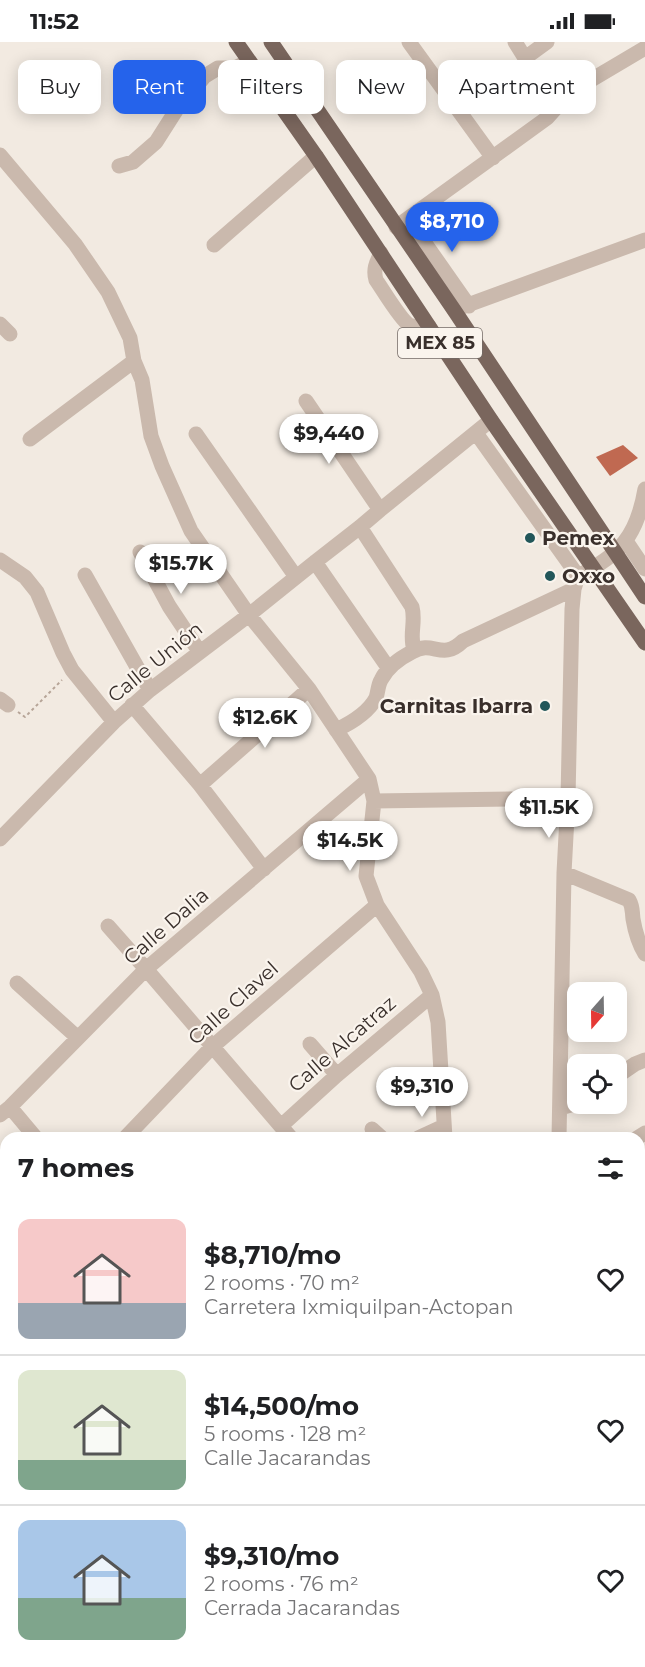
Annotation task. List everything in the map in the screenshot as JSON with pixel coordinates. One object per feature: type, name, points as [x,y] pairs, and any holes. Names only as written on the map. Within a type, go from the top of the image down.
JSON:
[{"type":"main road","name":"MEX 85","points":[[236,42],[248,60]]},
{"type":"main road","name":"MEX 85","points":[[271,42],[461,308],[621,547],[645,597]]},
{"type":"main road","name":"MEX 85","points":[[286,114],[491,420],[645,643]]},
{"type":"street","points":[[409,42],[493,158]]},
{"type":"street","points":[[515,42],[525,58],[547,42]]},
{"type":"street","points":[[596,77],[645,48]]},
{"type":"street","points":[[119,166],[133,162],[156,141],[177,109],[205,76],[218,68]]},
{"type":"street","points":[[402,223],[551,114]]},
{"type":"street","points":[[0,155],[75,244],[108,292],[130,338],[134,361],[142,380],[151,436],[191,531],[249,615],[309,689],[369,778],[374,801],[366,876],[376,905],[421,972],[432,995],[438,1022],[444,1132]]},
{"type":"street","points":[[214,245],[316,156]]},
{"type":"street","points":[[461,308],[645,240]]},
{"type":"street","points":[[30,439],[134,361]]},
{"type":"street","points":[[306,401],[380,510]]},
{"type":"street","name":"Calle Unión","points":[[0,839],[132,705],[360,527],[491,420]]},
{"type":"street","points":[[476,433],[576,583],[572,609],[564,873],[560,1132]]},
{"type":"street","points":[[196,434],[296,577]]},
{"type":"street","points":[[336,730],[350,723],[366,710],[375,699],[381,679],[389,669],[414,650],[429,647],[445,651],[454,649],[463,641],[576,583],[621,547],[638,521],[645,489]]},
{"type":"street","points":[[360,527],[412,607],[415,616],[411,642],[414,650]]},
{"type":"street","points":[[621,547],[645,569]]},
{"type":"street","points":[[140,552],[169,606],[199,651]]},
{"type":"street","points":[[0,560],[25,577],[37,592],[72,670],[114,722]]},
{"type":"street","points":[[315,562],[389,669]]},
{"type":"street","points":[[85,575],[150,690]]},
{"type":"street","points":[[200,784],[309,689]]},
{"type":"street","points":[[132,705],[200,784],[264,868]]},
{"type":"street","name":"Calle Dalia","points":[[5,1111],[146,969],[369,778]]},
{"type":"street","points":[[374,801],[568,798]]},
{"type":"street","points":[[564,873],[629,900],[633,907],[633,919],[640,945],[645,954]]},
{"type":"street","name":"Calle Clavel","points":[[131,1132],[212,1047],[376,905]]},
{"type":"street","points":[[108,926],[286,1132]]},
{"type":"street","points":[[17,984],[78,1038]]},
{"type":"street","name":"Calle Alcatraz","points":[[281,1126],[337,1075],[432,995]]},
{"type":"street","points":[[310,1044],[337,1075]]},
{"type":"street","points":[[627,1069],[645,1060]]},
{"type":"street","points":[[560,1108],[567,1106]]},
{"type":"street","points":[[5,1111],[29,1132]]},
{"type":"path","points":[[4,702],[25,717],[72,670]]},
{"type":"building","points":[[623,445],[638,458],[610,476],[596,457]]},
{"type":"place","name":"Pemex","points":[[530,538]]},
{"type":"place","name":"Oxxo","points":[[550,576]]},
{"type":"place","name":"Carnitas Ibarra","points":[[545,706]]}]
